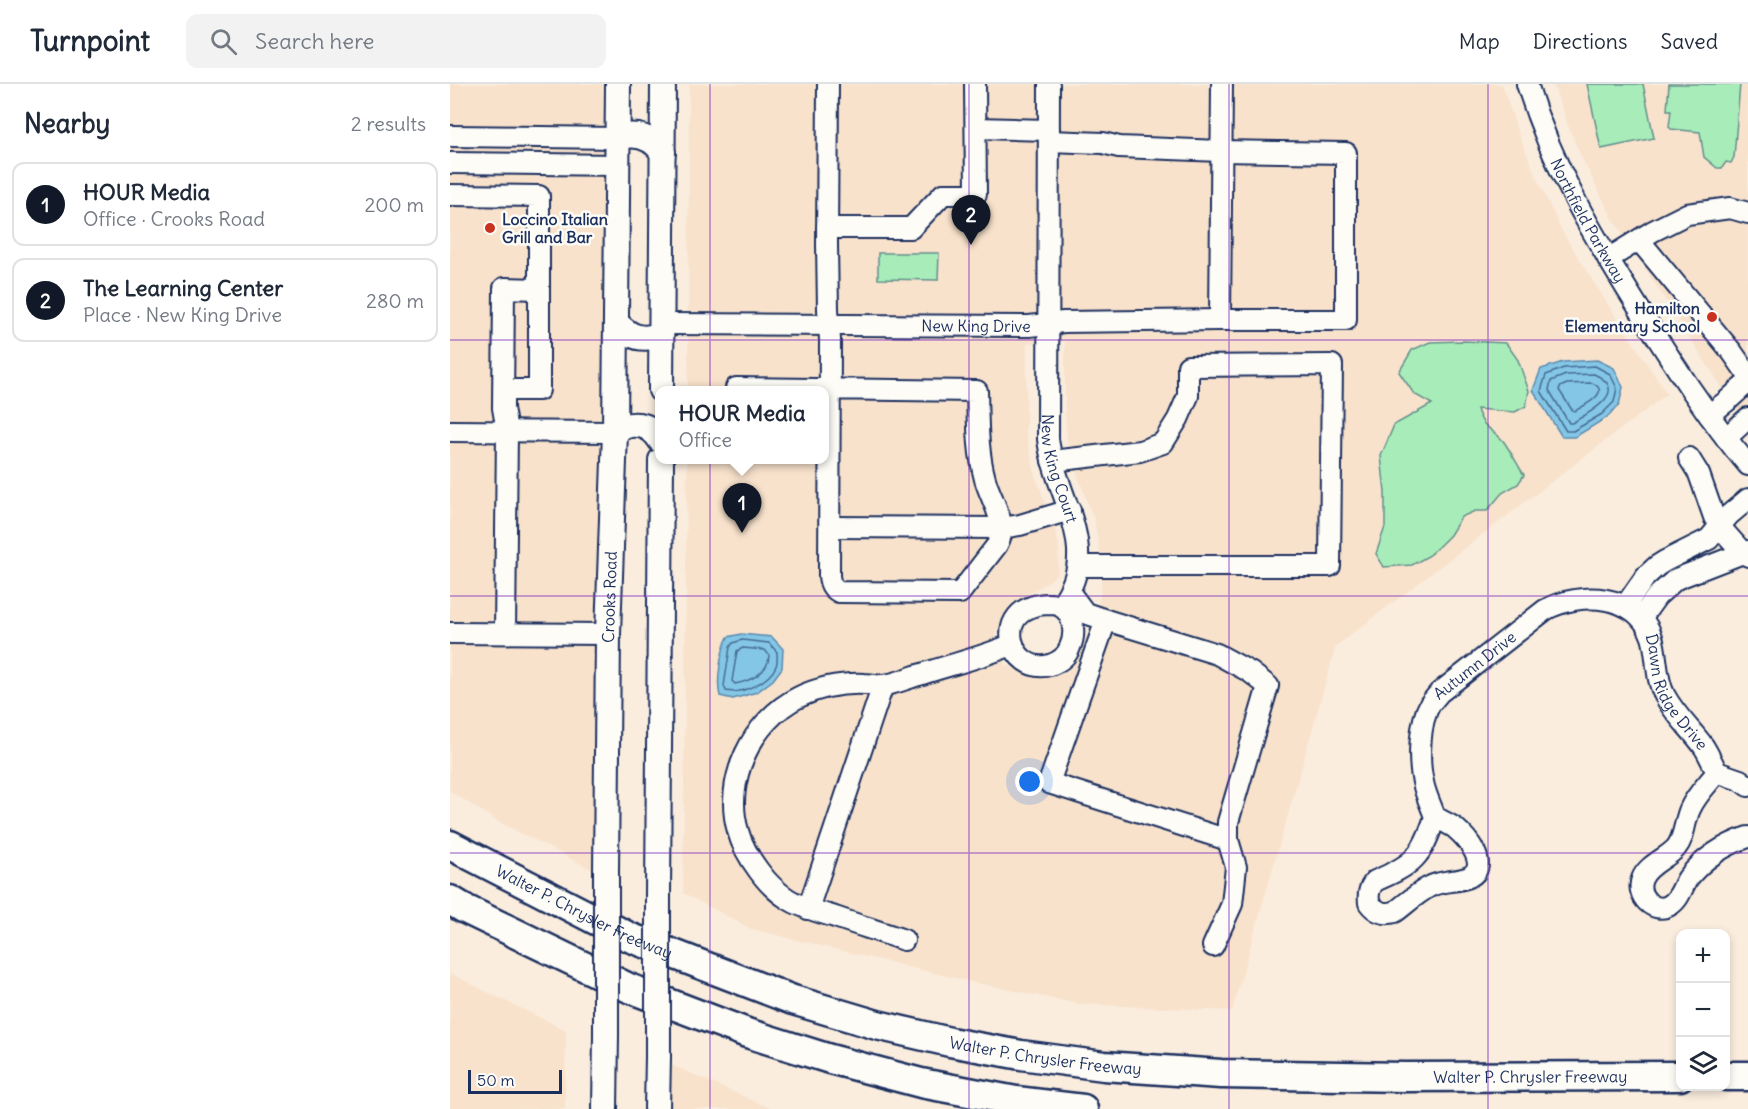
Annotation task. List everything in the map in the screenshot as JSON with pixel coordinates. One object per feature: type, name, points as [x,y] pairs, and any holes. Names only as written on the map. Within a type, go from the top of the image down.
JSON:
[{"type":"highway","name":"Walter P. Chrysler Freeway","points":[[450,845],[629,938],[793,1000],[877,1025],[950,1042],[1021,1055],[1104,1066],[1221,1074],[1405,1077],[1676,1076]]},
{"type":"highway","points":[[450,900],[629,988],[747,1033],[830,1059],[921,1083],[1016,1101],[1083,1109]]},
{"type":"highway","points":[[1730,1076],[1748,1076]]},
{"type":"main road","name":"Crooks Road","points":[[605,1109],[608,634],[615,432],[618,84]]},
{"type":"main road","points":[[661,386],[663,84]]},
{"type":"main road","points":[[618,138],[631,135],[644,137],[659,147],[663,153]]},
{"type":"main road","points":[[616,322],[623,330],[638,338],[654,338],[662,329]]},
{"type":"main road","points":[[615,432],[628,424],[636,424],[655,433]]},
{"type":"main road","points":[[657,1109],[661,464]]},
{"type":"street","points":[[828,84],[829,411]]},
{"type":"street","points":[[827,228],[911,228],[943,194],[976,194],[975,84]]},
{"type":"street","name":"New King Drive","points":[[662,329],[829,324],[1048,325],[1049,84]]},
{"type":"street","points":[[1220,320],[1222,84]]},
{"type":"street","name":"Northfield Parkway","points":[[1527,84],[1543,132],[1582,216],[1656,337],[1709,415],[1748,465]]},
{"type":"street","points":[[976,128],[1049,135],[1119,147],[1346,153],[1346,320],[1064,322],[1048,325]]},
{"type":"street","points":[[450,136],[618,138]]},
{"type":"street","points":[[504,390],[539,390],[539,196],[452,195],[451,157],[618,165]]},
{"type":"street","points":[[1608,259],[1687,214],[1730,208],[1748,213]]},
{"type":"street","points":[[1639,240],[1732,352],[1748,375]]},
{"type":"street","points":[[505,633],[507,431],[504,408],[504,288],[539,289]]},
{"type":"street","name":"New King Court","points":[[1048,325],[1047,422],[1052,461],[1078,539],[1078,566],[1065,599]]},
{"type":"street","points":[[1052,461],[1140,451],[1163,443],[1178,419],[1188,396],[1188,366],[1332,365],[1330,566],[1078,566]]},
{"type":"street","points":[[1709,415],[1748,382]]},
{"type":"street","points":[[827,464],[830,582],[834,589],[839,591],[960,593],[1001,537],[1002,528],[981,461],[978,391],[830,389]]},
{"type":"street","points":[[1726,438],[1748,418]]},
{"type":"street","points":[[450,431],[615,432]]},
{"type":"street","points":[[1634,612],[1676,579],[1746,553],[1720,527],[1700,474],[1689,458]]},
{"type":"street","points":[[1634,612],[1641,584],[1657,566],[1709,539],[1729,515],[1748,499]]},
{"type":"street","points":[[830,527],[1002,528],[1070,510]]},
{"type":"street","name":"Autumn Drive","points":[[1435,817],[1422,778],[1421,752],[1424,719],[1430,704],[1439,693],[1545,610],[1558,603],[1589,598],[1615,602],[1634,612]]},
{"type":"street","points":[[1065,599],[1073,633],[1072,644],[1068,652],[1053,664],[1041,666],[1034,665],[1020,657],[1011,634],[1012,626],[1019,614],[1035,604],[1065,599],[1085,613],[1216,654],[1250,672],[1268,686],[1228,822],[1228,840],[1236,867],[1232,904],[1213,946]]},
{"type":"street","name":"Dawn Ridge Drive","points":[[1634,612],[1651,634],[1663,692],[1706,749],[1717,772]]},
{"type":"street","points":[[1106,620],[1049,783],[1228,840]]},
{"type":"street","points":[[450,633],[608,634]]},
{"type":"street","points":[[904,940],[808,909],[787,899],[774,888],[755,866],[742,843],[735,821],[735,784],[743,759],[763,726],[783,707],[797,698],[828,687],[847,684],[883,686],[1013,644]]},
{"type":"street","points":[[808,909],[883,686]]},
{"type":"street","points":[[1748,786],[1740,780],[1717,772],[1691,807],[1674,850],[1642,877],[1640,890],[1642,895],[1653,906],[1660,908],[1668,906],[1679,896],[1687,880],[1697,868],[1712,855],[1724,846],[1748,837]]},
{"type":"street","points":[[1435,817],[1457,829],[1475,852],[1478,863],[1475,872],[1470,877],[1445,881],[1427,888],[1395,912],[1389,914],[1377,911],[1369,903],[1369,890],[1372,885],[1375,881],[1405,867],[1416,858],[1425,843],[1435,817]]},
{"type":"shaded area","points":[[450,84],[603,84],[607,218],[601,527],[597,584],[595,871],[495,820],[450,791]]},
{"type":"shaded area","points":[[689,84],[1502,84],[1518,132],[1561,229],[1667,394],[1336,646],[1232,1011],[1078,1004],[967,981],[751,929],[683,893],[687,464],[829,464],[829,386],[688,386]],"holes":[[[1065,341],[1067,438],[1075,469],[1094,520],[1101,558],[1101,591],[1082,651],[1071,669],[1058,675],[1040,678],[1005,664],[995,639],[1003,617],[1014,602],[1051,580],[1058,572],[1059,545],[1035,475],[1026,432],[1027,343]]]},
{"type":"shaded area","name":"Hamilton Elementary School","points":[[1553,84],[1748,84],[1748,424],[1613,219],[1582,159]]},
{"type":"shaded area","points":[[450,973],[566,1030],[565,1109],[450,1109]]},
{"type":"shaded area","points":[[669,1064],[773,1109],[669,1109]]},
{"type":"green space","points":[[1587,84],[1643,84],[1654,138],[1601,149]]},
{"type":"green space","points":[[1669,84],[1740,84],[1734,157],[1731,163],[1726,162],[1722,168],[1717,168],[1704,157],[1700,132],[1669,127],[1671,110],[1667,110]]},
{"type":"green space","points":[[878,253],[939,253],[938,280],[878,279]]},
{"type":"green space","points":[[1430,342],[1506,343],[1518,360],[1529,391],[1526,406],[1515,412],[1477,409],[1482,421],[1504,442],[1524,475],[1518,484],[1502,493],[1487,511],[1475,511],[1461,517],[1450,535],[1430,555],[1412,565],[1384,567],[1376,554],[1385,527],[1385,492],[1381,456],[1394,425],[1432,404],[1414,394],[1399,372],[1412,350]]},
{"type":"water","points":[[1597,360],[1614,368],[1623,387],[1619,405],[1606,418],[1575,437],[1562,437],[1533,390],[1541,369],[1563,362]]},
{"type":"water","points":[[741,634],[772,637],[783,649],[782,668],[773,680],[757,692],[733,699],[720,696],[720,666],[728,637]]},
{"type":"place","name":"Loccino Italian Grill and Bar","points":[[490,228]]},
{"type":"place","name":"The Learning Center","points":[[971,245]]},
{"type":"place","name":"Hamilton Elementary School","points":[[1712,317]]},
{"type":"place","name":"HOUR Media","points":[[742,533]]}]
